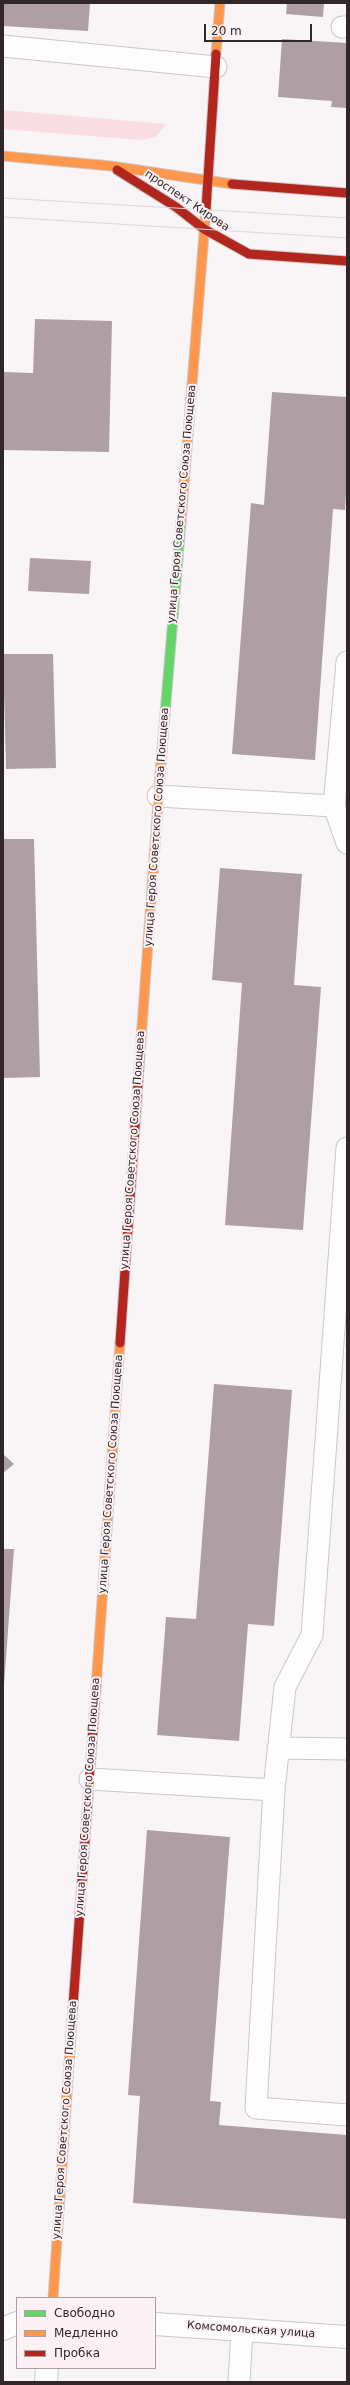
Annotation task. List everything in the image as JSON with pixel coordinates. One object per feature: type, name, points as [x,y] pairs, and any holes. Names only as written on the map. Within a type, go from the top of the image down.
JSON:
[{"type":"street","name":"улица Героя Советского Союза Поющева","points":[[53,2297],[158,796],[208,180],[220,3]]},
{"type":"street","name":"проспект Кирова","points":[[3,156],[111,166],[255,186],[347,193]]},
{"type":"street","name":"проспект Кирова","points":[[111,166],[176,207],[204,229],[249,254],[347,261]]},
{"type":"street","points":[[3,2329],[16,2323]]},
{"type":"street","name":"Комсомольская улица","points":[[156,2324],[347,2337]]},
{"type":"street","points":[[46,2382],[47,2369]]},
{"type":"lane","points":[[3,46],[216,67]]},
{"type":"lane","points":[[347,662],[334,806],[347,843]]},
{"type":"lane","points":[[158,796],[334,806]]},
{"type":"lane","points":[[347,1148],[312,1635],[285,1687],[274,1790],[256,2108],[347,2115]]},
{"type":"lane","points":[[278,1748],[347,1749]]},
{"type":"lane","points":[[90,1779],[274,1790]]},
{"type":"lane","points":[[238,2382],[242,2330]]},
{"type":"shaded area","points":[[3,110],[166,124],[156,137],[140,140],[3,129]]},
{"type":"building","points":[[3,3],[90,3],[88,31],[3,26]]},
{"type":"building","points":[[287,3],[324,3],[323,17],[286,14]]},
{"type":"building","points":[[282,39],[347,43],[347,108],[331,107],[332,101],[278,97]]},
{"type":"building","points":[[35,319],[112,321],[109,452],[3,450],[3,372],[33,373]]},
{"type":"building","points":[[272,392],[347,397],[347,480],[345,510],[333,509],[315,760],[232,754],[251,503],[264,505]]},
{"type":"building","points":[[30,558],[91,561],[89,594],[28,591]]},
{"type":"building","points":[[3,654],[53,654],[56,768],[6,769]]},
{"type":"building","points":[[3,839],[34,839],[40,1077],[3,1078]]},
{"type":"building","points":[[220,868],[302,874],[294,985],[321,987],[303,1230],[225,1225],[242,983],[212,980]]},
{"type":"building","points":[[214,1384],[292,1390],[274,1626],[248,1624],[239,1741],[157,1735],[166,1617],[196,1619]]},
{"type":"building","points":[[3,1454],[14,1464],[3,1473]]},
{"type":"building","points":[[3,1549],[14,1549],[4,1685],[3,1685]]},
{"type":"building","points":[[147,1830],[230,1837],[210,2101],[221,2102],[219,2125],[347,2135],[347,2219],[133,2203],[140,2096],[128,2095]]},
{"type":"tram line","points":[[3,198],[347,218]]},
{"type":"tram line","points":[[3,217],[347,238]]},
{"type":"traffic: fast","points":[[161,762],[181,522]]},
{"type":"traffic: slow","points":[[216,54],[220,3]]},
{"type":"traffic: slow","points":[[3,156],[111,166],[232,184]]},
{"type":"traffic: slow","points":[[181,522],[206,209]]},
{"type":"traffic: slow","points":[[140,1054],[161,762]]},
{"type":"traffic: slow","points":[[96,1687],[120,1343]]},
{"type":"traffic: slow","points":[[53,2297],[72,2020]]},
{"type":"traffic: jam","points":[[206,209],[216,54]]},
{"type":"traffic: jam","points":[[117,170],[176,207],[204,229],[249,254],[347,261]]},
{"type":"traffic: jam","points":[[232,184],[347,193]]},
{"type":"traffic: jam","points":[[120,1343],[140,1054]]},
{"type":"traffic: jam","points":[[72,2020],[96,1687]]}]
